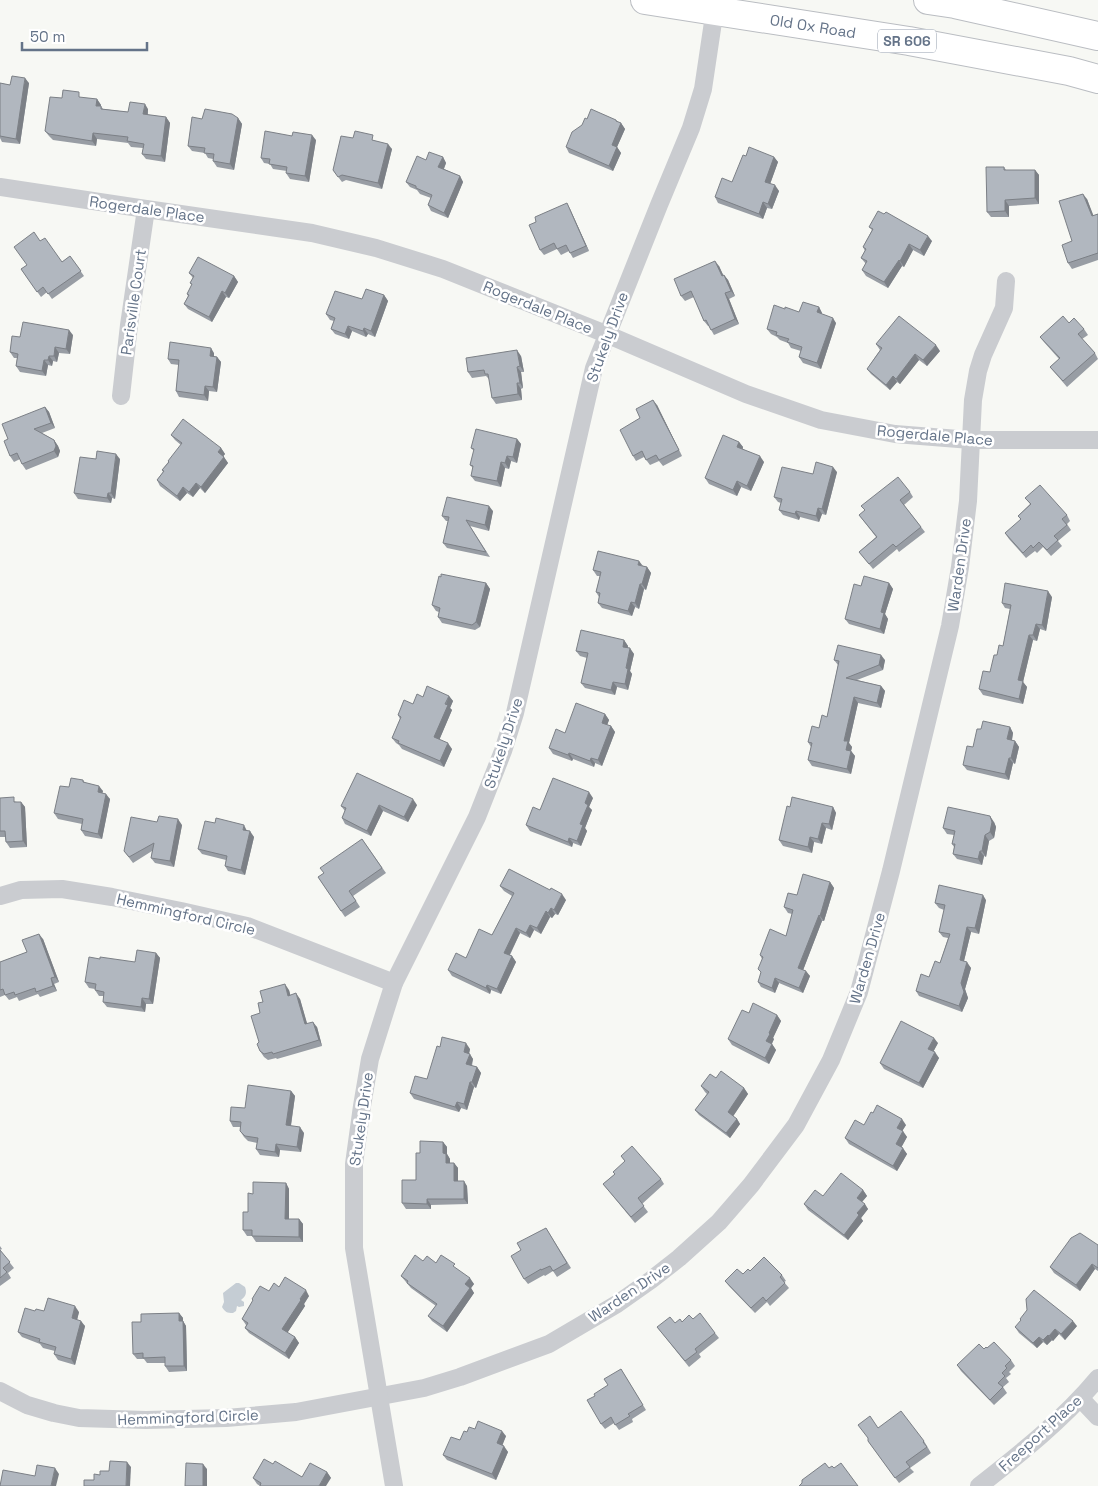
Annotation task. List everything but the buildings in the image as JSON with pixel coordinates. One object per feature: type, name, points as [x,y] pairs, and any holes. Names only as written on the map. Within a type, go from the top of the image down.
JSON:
[{"type":"main road","name":"Old Ox Road","points":[[645,0],[716,5],[1069,71],[1098,79]]},
{"type":"main road","points":[[928,0],[955,4],[1098,36]]},
{"type":"street","name":"Stukely Drive","points":[[394,1486],[354,1248],[354,1164],[370,1059],[394,983],[469,834],[506,741],[515,713],[594,368],[606,334],[691,128],[703,88],[716,5]]},
{"type":"street","name":"Rogerdale Place","points":[[0,187],[312,232],[376,248],[443,269],[606,334],[746,394],[821,420],[894,434],[971,440],[1098,440]]},
{"type":"street","name":"Parisville Court","points":[[121,396],[146,209]]},
{"type":"street","name":"Warden Drive","points":[[378,1397],[424,1388],[460,1378],[526,1354],[550,1344],[617,1304],[679,1258],[719,1222],[751,1185],[796,1125],[831,1060],[859,992],[891,871],[950,626],[960,568],[968,501],[973,400],[983,355],[1004,308],[1006,281]]},
{"type":"street","name":"Hemmingford Circle","points":[[0,896],[21,890],[62,889],[181,911],[247,926],[394,983]]},
{"type":"street","name":"Freeport Place","points":[[979,1486],[1019,1455],[1081,1399],[1098,1378]]},
{"type":"street","name":"Hemmingford Circle","points":[[0,1391],[27,1404],[54,1413],[79,1418],[146,1420],[226,1418],[296,1412],[378,1397]]},
{"type":"street","points":[[1081,1399],[1098,1417]]},
{"type":"shaded area","points":[[236,1283],[245,1287],[246,1294],[241,1300],[244,1302],[244,1306],[237,1306],[236,1311],[233,1313],[225,1311],[222,1307],[224,1302],[223,1293]]}]
